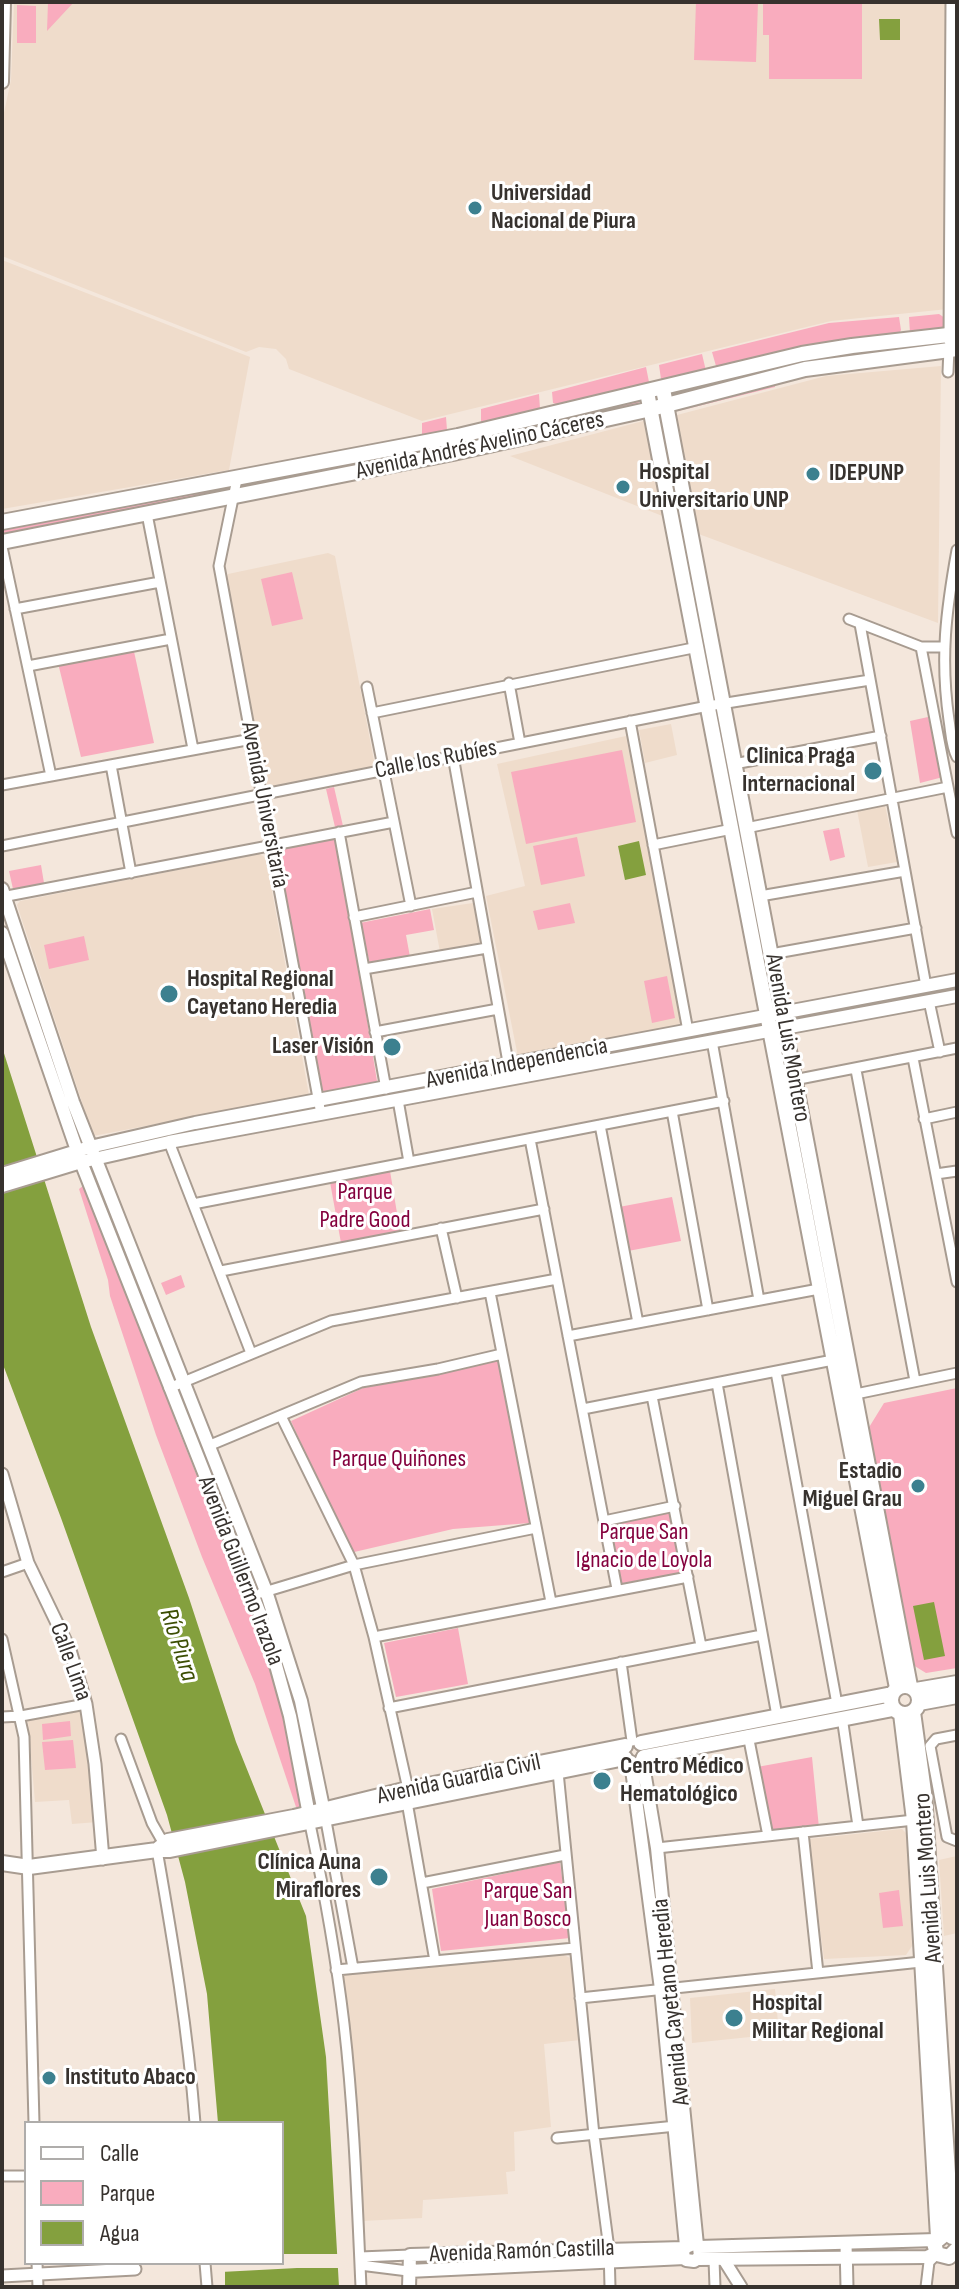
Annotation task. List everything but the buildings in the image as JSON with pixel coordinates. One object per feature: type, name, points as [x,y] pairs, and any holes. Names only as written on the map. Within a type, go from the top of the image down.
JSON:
[{"type":"main road","points":[[2,82],[4,2]]},
{"type":"main road","name":"Avenida Andrés Avelino Cáceres","points":[[2,522],[458,436],[802,354],[852,346],[953,342]]},
{"type":"main road","name":"Avenida Andrés Avelino Cáceres","points":[[2,544],[453,453],[651,409],[805,369],[953,342]]},
{"type":"main road","name":"Avenida Luis Montero","points":[[663,389],[715,704],[777,1021],[819,1289],[833,1360],[847,1396]]},
{"type":"main road","name":"Avenida Luis Montero","points":[[647,392],[698,647],[734,764],[739,829],[760,896],[771,954],[777,1021],[794,1080],[847,1396],[925,1792],[939,2144],[948,2246]]},
{"type":"main road","name":"Avenida Guillermo Irazola","points":[[3,894],[57,1074]]},
{"type":"main road","name":"Avenida Guillermo Irazola","points":[[2,933],[57,1074],[169,1388],[290,1662],[325,1814]]},
{"type":"main road","name":"Avenida Independencia","points":[[86,1155],[169,1142],[320,1108],[386,1089],[712,1041],[777,1021],[957,980]]},
{"type":"main road","name":"Avenida Independencia","points":[[86,1155],[195,1123],[398,1100],[688,1031],[957,996]]},
{"type":"main road","points":[[2,1174],[86,1155]]},
{"type":"main road","name":"Avenida Guillermo Irazola","points":[[86,1155],[183,1382],[260,1593],[302,1774],[302,1820]]},
{"type":"main road","points":[[2,1186],[56,1163]]},
{"type":"main road","name":"Avenida Guardia Civil","points":[[905,1700],[957,1683]]},
{"type":"main road","name":"Avenida Guardia Civil","points":[[695,1739],[748,1735],[840,1711],[905,1700],[957,1696]]},
{"type":"main road","name":"Avenida Guardia Civil","points":[[487,1780],[558,1772],[777,1716],[840,1711]]},
{"type":"main road","name":"Avenida Guardia Civil","points":[[2,1863],[29,1867],[103,1859],[302,1820],[408,1795],[634,1753]]},
{"type":"main road","name":"Avenida Cayetano Heredia","points":[[634,1753],[657,1848],[676,2126],[692,2250]]},
{"type":"main road","name":"Avenida Cayetano Heredia","points":[[634,1753],[666,1988],[692,2250]]},
{"type":"main road","points":[[302,1774],[317,1771]]},
{"type":"main road","name":"Avenida Luis Montero","points":[[925,1792],[914,1820],[921,1962],[939,2144]]},
{"type":"main road","name":"Avenida Ramón Castilla","points":[[408,2271],[692,2250],[846,2251],[927,2257],[948,2246]]},
{"type":"main road","name":"Avenida Ramón Castilla","points":[[692,2250],[719,2260],[846,2251]]},
{"type":"main road","points":[[409,2287],[410,2255]]},
{"type":"main road","name":"Avenida Ramón Castilla","points":[[410,2255],[609,2256]]},
{"type":"street","points":[[948,372],[953,342],[952,2]]},
{"type":"street","name":"Avenida Universitaría","points":[[237,479],[219,566],[320,1108]]},
{"type":"street","points":[[147,514],[193,749]]},
{"type":"street","points":[[2,544],[51,776]]},
{"type":"street","points":[[957,550],[945,615],[946,696],[957,757]]},
{"type":"street","points":[[15,609],[160,582]]},
{"type":"street","points":[[849,619],[921,647],[945,647]]},
{"type":"street","points":[[860,624],[926,986]]},
{"type":"street","points":[[28,666],[171,639]]},
{"type":"street","points":[[372,713],[698,647]]},
{"type":"street","points":[[921,647],[957,833]]},
{"type":"street","name":"Calle los Rubíes","points":[[2,846],[715,704],[870,680]]},
{"type":"street","points":[[510,683],[520,743]]},
{"type":"street","points":[[367,687],[411,906]]},
{"type":"street","points":[[630,721],[688,1031]]},
{"type":"street","points":[[734,764],[881,736]]},
{"type":"street","points":[[2,785],[252,739]]},
{"type":"street","points":[[453,756],[510,1072]]},
{"type":"street","points":[[111,765],[131,873]]},
{"type":"street","points":[[653,845],[948,787]]},
{"type":"street","points":[[3,894],[131,873],[394,822]]},
{"type":"street","points":[[339,832],[386,1089]]},
{"type":"street","points":[[760,896],[905,871]]},
{"type":"street","points":[[354,917],[477,892]]},
{"type":"street","points":[[771,954],[916,928]]},
{"type":"street","points":[[364,969],[487,948]]},
{"type":"street","points":[[929,1001],[940,1052]]},
{"type":"street","points":[[375,1032],[498,1009]]},
{"type":"street","points":[[712,1041],[759,1300]]},
{"type":"street","points":[[794,1080],[957,1048]]},
{"type":"street","points":[[913,1058],[957,1282]]},
{"type":"street","points":[[856,1070],[915,1381]]},
{"type":"street","points":[[398,1100],[409,1162]]},
{"type":"street","points":[[193,1204],[724,1101]]},
{"type":"street","points":[[672,1111],[708,1310]]},
{"type":"street","points":[[924,1119],[957,1112]]},
{"type":"street","points":[[600,1125],[638,1323]]},
{"type":"street","points":[[530,1139],[617,1589]]},
{"type":"street","points":[[169,1142],[251,1353]]},
{"type":"street","points":[[936,1174],[957,1171]]},
{"type":"street","points":[[221,1271],[544,1209]]},
{"type":"street","points":[[441,1228],[457,1298]]},
{"type":"street","points":[[169,1388],[331,1321],[557,1279]]},
{"type":"street","points":[[568,1336],[819,1289]]},
{"type":"street","points":[[490,1292],[551,1602]]},
{"type":"street","points":[[208,1446],[361,1382],[502,1354]]},
{"type":"street","points":[[583,1409],[833,1360]]},
{"type":"street","points":[[776,1372],[840,1711],[858,1826]]},
{"type":"street","points":[[847,1396],[957,1373]]},
{"type":"street","points":[[717,1383],[777,1716]]},
{"type":"street","points":[[652,1396],[701,1646]]},
{"type":"street","points":[[281,1416],[354,1565],[374,1637],[408,1795],[435,1961]]},
{"type":"street","name":"Calle Lima","points":[[2,1474],[28,1563],[70,1650],[86,1704],[95,1764],[103,1859]]},
{"type":"street","points":[[604,1521],[675,1506]]},
{"type":"street","points":[[260,1593],[354,1565],[536,1528]]},
{"type":"street","points":[[2,1572],[28,1563]]},
{"type":"street","points":[[374,1637],[688,1577]]},
{"type":"street","points":[[389,1708],[762,1635]]},
{"type":"street","points":[[2,1639],[21,1716],[26,1767],[34,2121]]},
{"type":"street","name":"Avenida Cayetano Heredia","points":[[621,1662],[634,1753]]},
{"type":"street","points":[[2,1717],[86,1704]]},
{"type":"street","points":[[748,1735],[768,1836]]},
{"type":"street","points":[[957,1735],[936,1739],[930,1746],[925,1792],[947,1837],[957,1841]]},
{"type":"street","points":[[121,1739],[152,1823],[165,1846],[195,2121]]},
{"type":"street","points":[[558,1772],[610,2287]]},
{"type":"street","name":"Avenida Guillermo Irazola","points":[[325,1814],[353,1968]]},
{"type":"street","name":"Avenida Guillermo Irazola","points":[[302,1820],[336,1970],[351,2102],[361,2287]]},
{"type":"street","points":[[657,1848],[914,1820]]},
{"type":"street","points":[[803,1832],[818,1973]]},
{"type":"street","points":[[422,1883],[565,1855]]},
{"type":"street","points":[[336,1970],[575,1948]]},
{"type":"street","points":[[580,1998],[921,1962]]},
{"type":"street","points":[[557,2138],[676,2126]]},
{"type":"street","points":[[2,2176],[24,2176]]},
{"type":"street","points":[[926,2287],[929,2262],[948,2246]]},
{"type":"street","points":[[846,2251],[847,2287]]},
{"type":"street","name":"Avenida Ramón Castilla","points":[[360,2261],[410,2255]]},
{"type":"street","points":[[715,2287],[719,2260]]},
{"type":"street","points":[[719,2260],[741,2287]]},
{"type":"street","name":"Avenida Ramón Castilla","points":[[360,2261],[408,2271]]},
{"type":"street","points":[[205,2265],[207,2287]]},
{"type":"street","points":[[2,2276],[135,2269]]},
{"type":"shaded area","name":"Universidad Nacional de Piura","points":[[14,2],[949,2],[948,309],[831,321],[422,421],[289,369],[286,359],[276,349],[259,347],[246,352],[2,256],[2,122],[11,80]]},
{"type":"shaded area","points":[[2,260],[250,357],[229,470],[2,509]]},
{"type":"shaded area","name":"IDEPUNP","points":[[941,366],[938,623],[696,533],[677,415],[826,376]]},
{"type":"shaded area","name":"Hospital Universitario UNP","points":[[647,420],[665,517],[510,456]]},
{"type":"shaded area","points":[[328,553],[335,556],[375,766],[268,788],[225,581],[228,574]]},
{"type":"shaded area","points":[[671,724],[677,755],[645,763],[639,730]]},
{"type":"shaded area","points":[[626,736],[684,1029],[519,1062],[486,896],[525,886],[497,764]]},
{"type":"shaded area","points":[[885,805],[897,862],[868,867],[857,810]]},
{"type":"shaded area","name":"Hospital Regional Cayetano Heredia","points":[[259,854],[266,858],[309,1095],[93,1136],[17,905],[20,901]]},
{"type":"shaded area","points":[[473,903],[482,946],[440,952],[432,909]]},
{"type":"shaded area","points":[[82,1707],[98,1822],[72,1824],[69,1800],[35,1802],[28,1721],[31,1716]]},
{"type":"shaded area","points":[[902,1829],[908,1835],[912,1946],[906,1955],[824,1959],[808,1839]]},
{"type":"shaded area","points":[[957,1856],[957,1933],[944,1936],[939,1860]]},
{"type":"shaded area","points":[[564,1955],[570,1958],[580,2040],[544,2044],[551,2127],[514,2132],[515,2171],[506,2172],[508,2194],[423,2200],[422,2218],[362,2221],[341,1973]]},
{"type":"shaded area","name":"Hospital Militar Regional","points":[[775,1989],[779,2034],[692,2043],[690,1998]]},
{"type":"green space","points":[[48,2],[74,2],[47,31]]},
{"type":"green space","points":[[696,2],[758,2],[756,62],[694,60]]},
{"type":"green space","points":[[763,2],[862,2],[862,79],[769,79],[769,35],[763,35]]},
{"type":"green space","points":[[17,5],[36,6],[36,43],[17,43]]},
{"type":"green space","points":[[939,314],[945,318],[944,331],[910,333],[909,317]]},
{"type":"green space","points":[[899,317],[899,334],[809,345],[721,368],[716,366],[712,352],[829,323]]},
{"type":"green space","points":[[702,354],[706,371],[665,381],[661,379],[659,365]]},
{"type":"green space","points":[[646,367],[647,385],[559,405],[553,403],[552,392]]},
{"type":"green space","points":[[775,384],[775,387],[678,411],[678,408]]},
{"type":"green space","points":[[539,394],[540,409],[481,422],[481,409]]},
{"type":"green space","points":[[638,399],[639,404],[526,433],[252,487],[252,482]]},
{"type":"green space","points":[[446,417],[447,430],[422,436],[422,423]]},
{"type":"green space","points":[[662,417],[716,699],[713,697],[660,420]]},
{"type":"green space","points":[[221,489],[222,496],[2,538],[2,530]]},
{"type":"green space","points":[[292,572],[303,619],[272,626],[261,579]]},
{"type":"green space","points":[[133,647],[154,743],[81,757],[58,663]]},
{"type":"green space","points":[[714,708],[719,708],[774,989],[770,993],[766,989]]},
{"type":"green space","points":[[928,717],[943,777],[920,783],[910,721]]},
{"type":"green space","points":[[622,750],[636,822],[526,844],[511,772]]},
{"type":"green space","points":[[334,787],[343,826],[335,827],[326,789]]},
{"type":"green space","points":[[839,828],[845,857],[830,861],[823,831]]},
{"type":"green space","points":[[337,837],[378,1087],[323,1097],[277,846]]},
{"type":"green space","points":[[577,837],[585,876],[541,885],[533,846]]},
{"type":"green space","points":[[41,865],[44,883],[13,889],[9,871]]},
{"type":"green space","points":[[570,903],[575,923],[538,930],[533,911]]},
{"type":"green space","points":[[430,909],[434,930],[406,935],[410,957],[370,964],[360,923]]},
{"type":"green space","points":[[84,936],[89,960],[49,969],[44,945]]},
{"type":"green space","points":[[667,976],[675,1018],[652,1023],[644,981]]},
{"type":"green space","name":"Parque Padre Good","points":[[390,1171],[400,1231],[341,1243],[330,1182]]},
{"type":"green space","points":[[84,1174],[124,1275],[177,1426],[263,1641],[281,1700],[301,1807],[296,1807],[255,1684],[156,1435],[79,1189],[84,1185],[80,1176]]},
{"type":"green space","points":[[672,1197],[681,1241],[628,1251],[619,1207]]},
{"type":"green space","points":[[181,1275],[185,1287],[166,1295],[161,1283]]},
{"type":"green space","name":"Parque Quiñones","points":[[498,1360],[530,1523],[453,1529],[350,1553],[291,1421],[363,1388]]},
{"type":"green space","name":"Estadio Miguel Grau","points":[[957,1388],[957,1668],[926,1673],[913,1665],[868,1429],[884,1403]]},
{"type":"green space","name":"Parque San Ignacio de Loyola","points":[[672,1509],[684,1572],[619,1584],[607,1522]]},
{"type":"green space","points":[[458,1628],[468,1684],[396,1697],[384,1643]]},
{"type":"green space","points":[[70,1721],[71,1736],[43,1740],[42,1724]]},
{"type":"green space","points":[[73,1740],[76,1768],[45,1770],[42,1742]]},
{"type":"green space","points":[[812,1757],[819,1828],[770,1834],[757,1767]]},
{"type":"green space","name":"Parque San Juan Bosco","points":[[560,1862],[570,1938],[441,1951],[432,1889]]},
{"type":"green space","points":[[899,1890],[903,1926],[883,1928],[879,1893]]},
{"type":"green space","points":[[598,2253],[598,2256],[428,2266],[433,2262]]},
{"type":"water","points":[[879,19],[900,19],[900,40],[880,40]]},
{"type":"water","points":[[639,841],[646,875],[625,880],[618,846]]},
{"type":"water","name":"Río Piura","points":[[2,1047],[91,1327],[189,1598],[236,1742],[306,1916],[326,2057],[339,2287],[225,2287],[225,2265],[284,2265],[284,2121],[218,2121],[207,1994],[185,1882],[167,1815],[2,1362]]},
{"type":"water","points":[[934,1602],[945,1656],[924,1660],[913,1606]]},
{"type":"pier","points":[[284,2254],[341,2254],[342,2268],[221,2272],[221,2265],[284,2265]]},
{"type":"place","name":"Universidad Nacional de Piura","points":[[475,208]]},
{"type":"place","name":"IDEPUNP","points":[[813,474]]},
{"type":"place","name":"Hospital Universitario UNP","points":[[623,487]]},
{"type":"place","name":"Clinica Praga Internacional","points":[[873,771]]},
{"type":"place","name":"Hospital Regional Cayetano Heredia","points":[[169,994]]},
{"type":"place","name":"Laser Visión","points":[[392,1047]]},
{"type":"place","name":"Estadio Miguel Grau","points":[[918,1486]]},
{"type":"place","name":"Centro Médico Hematológico","points":[[602,1781]]},
{"type":"place","name":"Clínica Auna Miraflores","points":[[379,1877]]},
{"type":"place","name":"Hospital Militar Regional","points":[[734,2018]]},
{"type":"place","name":"Instituto Abaco","points":[[49,2078]]}]
